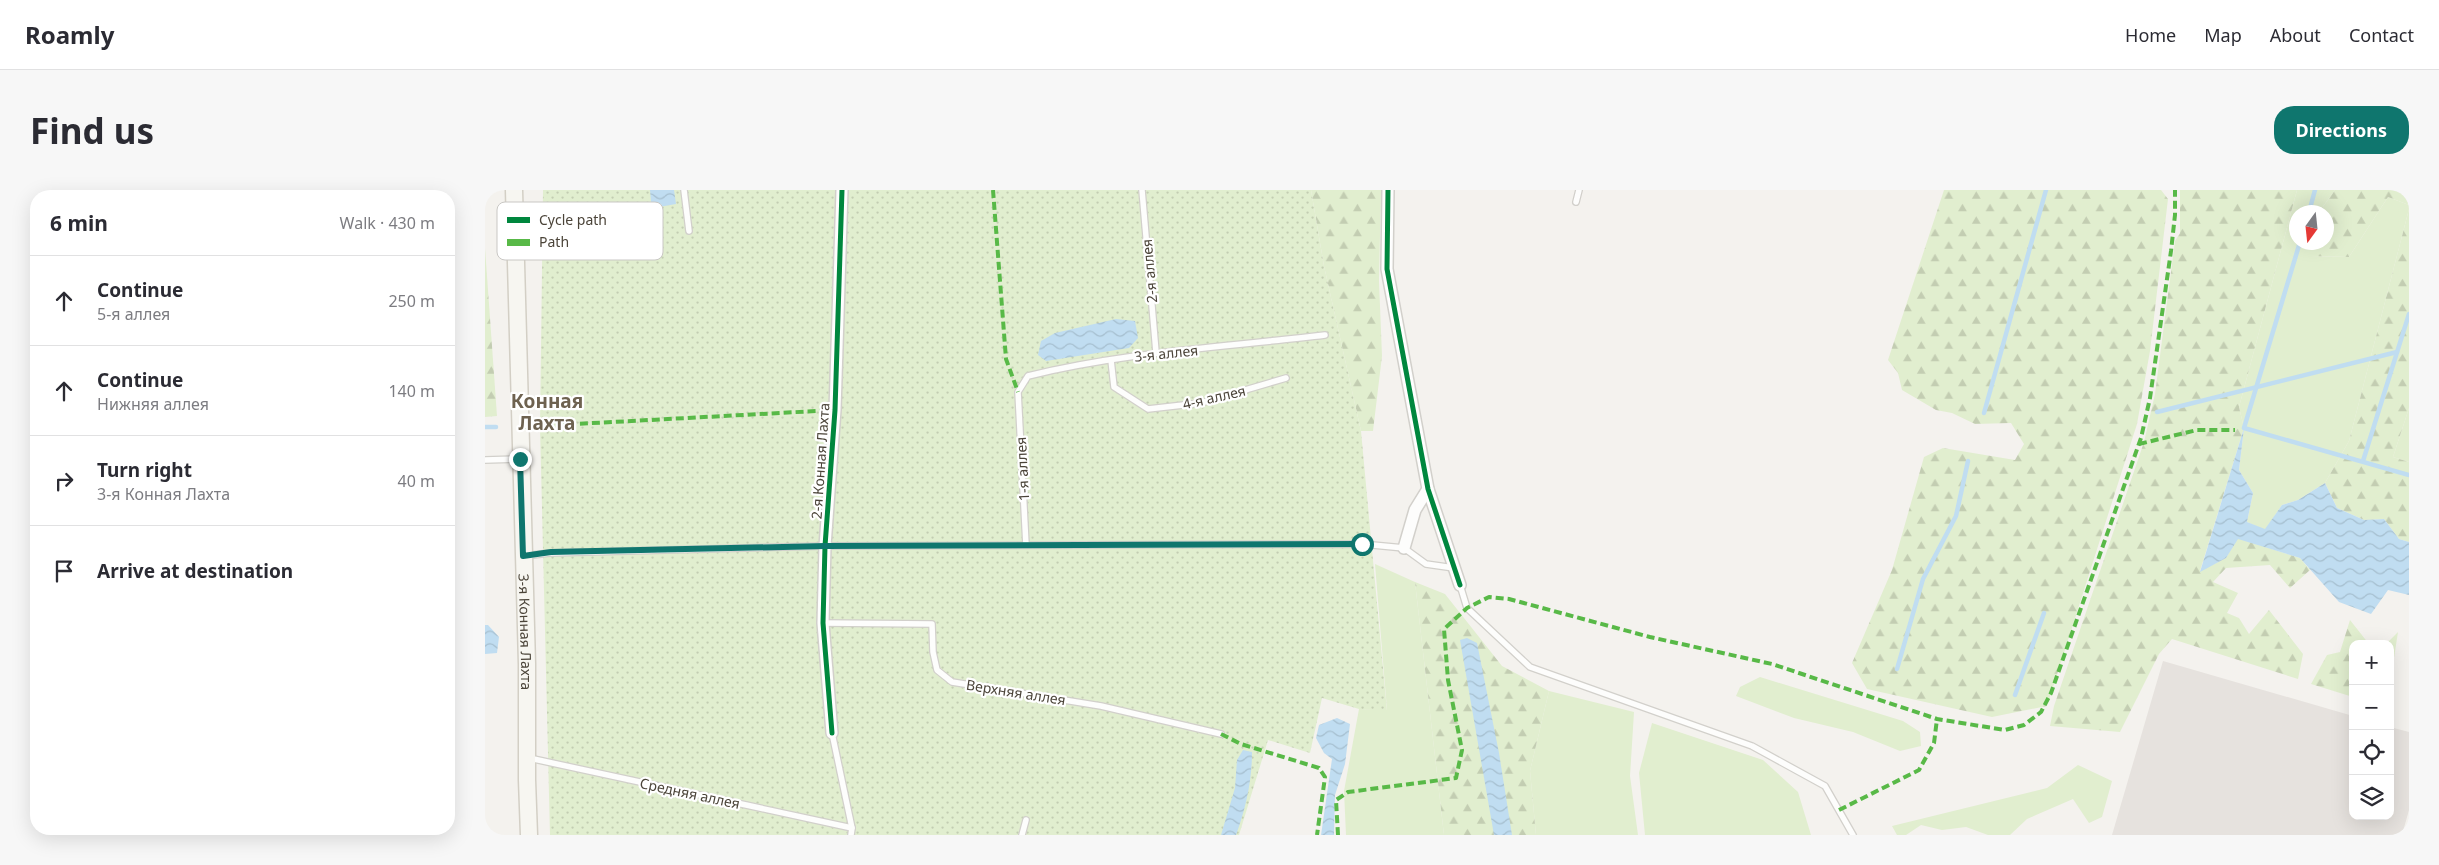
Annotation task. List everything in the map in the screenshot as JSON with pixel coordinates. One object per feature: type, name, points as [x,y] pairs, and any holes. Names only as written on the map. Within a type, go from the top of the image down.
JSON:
[{"type":"main road","name":"3-я Конная Лахта","points":[[516,260],[527,664],[529,835]]},
{"type":"street","name":"2-я Конная Лахта","points":[[832,733],[823,623],[825,546],[835,410],[842,190]]},
{"type":"street","points":[[1388,190],[1387,269],[1428,489],[1460,585]]},
{"type":"street","points":[[1404,548],[1415,510],[1428,489]]},
{"type":"lane","points":[[684,190],[689,231]]},
{"type":"lane","name":"2-я аллея","points":[[1142,190],[1156,352]]},
{"type":"lane","points":[[1576,202],[1579,190]]},
{"type":"lane","name":"3-я аллея","points":[[1018,392],[1028,376],[1111,360],[1156,352],[1229,347],[1325,335]]},
{"type":"lane","name":"4-я аллея","points":[[1111,360],[1114,387],[1148,409],[1201,403],[1286,378]]},
{"type":"lane","name":"1-я аллея","points":[[1018,392],[1026,546]]},
{"type":"lane","points":[[485,460],[520,459]]},
{"type":"lane","points":[[523,556],[551,552],[825,546],[1362,544],[1404,548],[1426,564],[1454,568]]},
{"type":"lane","points":[[1460,585],[1467,608],[1530,667],[1752,746],[1825,786],[1853,835]]},
{"type":"lane","name":"Верхняя аллея","points":[[823,623],[931,624],[933,652],[937,670],[952,682],[1101,706],[1221,734]]},
{"type":"lane","name":"2-я Конная Лахта","points":[[832,733],[852,832]]},
{"type":"lane","name":"Средняя аллея","points":[[527,758],[852,832]]},
{"type":"lane","points":[[1022,835],[1026,820]]},
{"type":"shaded area","points":[[2163,661],[2349,715],[2349,820],[2394,820],[2394,728],[2409,732],[2409,810],[2402,835],[2112,835]]},
{"type":"green space","points":[[543,190],[1311,190],[1324,266],[1361,431],[1387,711],[1359,709],[1322,698],[1310,753],[1268,740],[1239,835],[550,835],[540,427],[542,260],[663,260],[663,202],[543,202]]},
{"type":"green space","points":[[1311,190],[1381,190],[1379,281],[1382,356],[1373,431],[1361,431],[1324,266]]},
{"type":"green space","points":[[1944,190],[2161,190],[2168,199],[2150,351],[2137,424],[2047,706],[1992,717],[1867,689],[1852,663],[1892,570],[1924,457],[1943,448],[2015,460],[2024,444],[2011,423],[1975,424],[1952,413],[1936,410],[1902,390],[1898,373],[1888,360]]},
{"type":"green space","points":[[2180,190],[2297,190],[2293,205],[2289,205],[2289,220],[2239,407],[2244,428],[2200,571],[2226,558],[2237,538],[2300,558],[2310,570],[2290,588],[2270,565],[2226,568],[2213,582],[2238,593],[2227,613],[2239,618],[2249,634],[2269,610],[2303,654],[2298,679],[2172,639],[2159,654],[2120,732],[2050,726],[2054,706],[2144,442],[2155,394],[2175,241],[2180,233]]},
{"type":"green space","points":[[2297,190],[2335,190],[2324,205],[2293,205]]},
{"type":"green space","points":[[2335,190],[2409,190],[2409,205],[2388,197],[2349,257],[2310,256],[2311,250],[2334,250],[2334,205],[2324,205]]},
{"type":"green space","points":[[2388,197],[2409,205],[2349,441],[2325,483],[2298,500],[2282,505],[2265,530],[2247,522],[2253,493],[2239,470],[2244,428],[2239,407],[2289,220],[2289,250],[2311,250],[2311,256],[2349,257]]},
{"type":"green space","points":[[2409,209],[2409,408],[2393,457],[2409,462],[2409,542],[2399,539],[2384,519],[2364,520],[2337,508],[2325,483],[2349,441]]},
{"type":"green space","points":[[485,248],[497,416],[485,417]]},
{"type":"green space","points":[[2409,408],[2409,462],[2393,457]]},
{"type":"green space","points":[[1375,564],[1415,582],[1444,835],[1346,835],[1344,791],[1359,709],[1387,710]]},
{"type":"green space","points":[[1415,582],[1445,594],[1502,666],[1549,691],[1530,771],[1536,835],[1444,835]]},
{"type":"green space","points":[[2350,620],[2366,640],[2349,640],[2349,696],[2311,684],[2327,655],[2340,652]]},
{"type":"green space","points":[[2398,632],[2394,658],[2394,640],[2390,640]]},
{"type":"green space","points":[[1760,677],[1903,721],[1920,732],[1921,746],[1900,751],[1853,732],[1794,718],[1736,696],[1740,687]]},
{"type":"green space","points":[[1549,691],[1634,712],[1630,776],[1638,835],[1536,835],[1530,771]]},
{"type":"green space","points":[[1652,723],[1763,760],[1798,792],[1811,835],[1645,835],[1639,773]]},
{"type":"green space","points":[[2078,765],[2112,781],[2102,817],[2089,823],[2073,799],[2027,819],[2010,835],[1988,835],[1966,827],[1942,830],[1921,825],[1906,835],[1897,835],[1892,826],[2047,788]]},
{"type":"water","points":[[650,190],[674,190],[676,204],[663,206],[663,202],[651,202]]},
{"type":"water","points":[[1116,319],[1135,321],[1138,338],[1129,348],[1046,361],[1038,355],[1041,341],[1055,333]]},
{"type":"water","points":[[2244,428],[2239,470],[2253,493],[2247,522],[2265,529],[2282,505],[2298,500],[2325,483],[2337,508],[2364,520],[2384,519],[2399,539],[2409,542],[2409,595],[2388,590],[2371,614],[2339,602],[2300,558],[2238,539],[2226,558],[2200,572]]},
{"type":"water","points":[[485,625],[488,625],[499,637],[497,653],[485,654]]},
{"type":"water","points":[[1467,638],[1477,643],[1499,753],[1512,835],[1494,835],[1460,640]]},
{"type":"water","points":[[1337,718],[1350,724],[1345,764],[1335,795],[1334,835],[1321,835],[1332,759],[1324,753],[1316,738],[1319,725]]},
{"type":"water","points":[[1243,750],[1252,752],[1250,783],[1243,815],[1236,835],[1221,835],[1235,788],[1237,760]]},
{"type":"waterway","points":[[1984,413],[2046,190]]},
{"type":"waterway","points":[[2311,205],[2315,190]]},
{"type":"waterway","points":[[2298,250],[2244,428],[2409,475]]},
{"type":"waterway","points":[[2363,461],[2409,314]]},
{"type":"waterway","points":[[2157,412],[2397,352]]},
{"type":"waterway","points":[[485,427],[496,427]]},
{"type":"waterway","points":[[1897,669],[1923,579],[1956,516],[1968,461]]},
{"type":"waterway","points":[[2015,695],[2044,613]]},
{"type":"marked path","points":[[993,190],[1006,359],[1018,392]]},
{"type":"marked path","points":[[1338,835],[1336,800],[1348,792],[1456,778],[1462,750],[1448,680],[1444,629],[1467,608],[1489,597],[1509,599],[1650,637],[1772,664],[1937,719],[2005,730],[2024,725],[2041,712],[2051,693],[2141,438],[2150,398],[2171,251],[2175,215],[2175,190]]},
{"type":"marked path","points":[[520,427],[835,410]]},
{"type":"marked path","points":[[2139,444],[2197,430],[2235,430]]},
{"type":"marked path","points":[[1839,810],[1919,770],[1934,743],[1937,719]]},
{"type":"marked path","points":[[1221,734],[1241,744],[1319,768],[1325,777],[1317,835]]},
{"type":"cycle path","points":[[832,733],[823,623],[825,546],[835,410],[842,190]]},
{"type":"cycle path","points":[[1388,190],[1387,269],[1428,489],[1460,585]]},
{"type":"district","name":"Конная Лахта","points":[[547,412]]},
{"type":"route","points":[[520,459],[523,556],[551,552],[825,546],[1362,544]]}]
